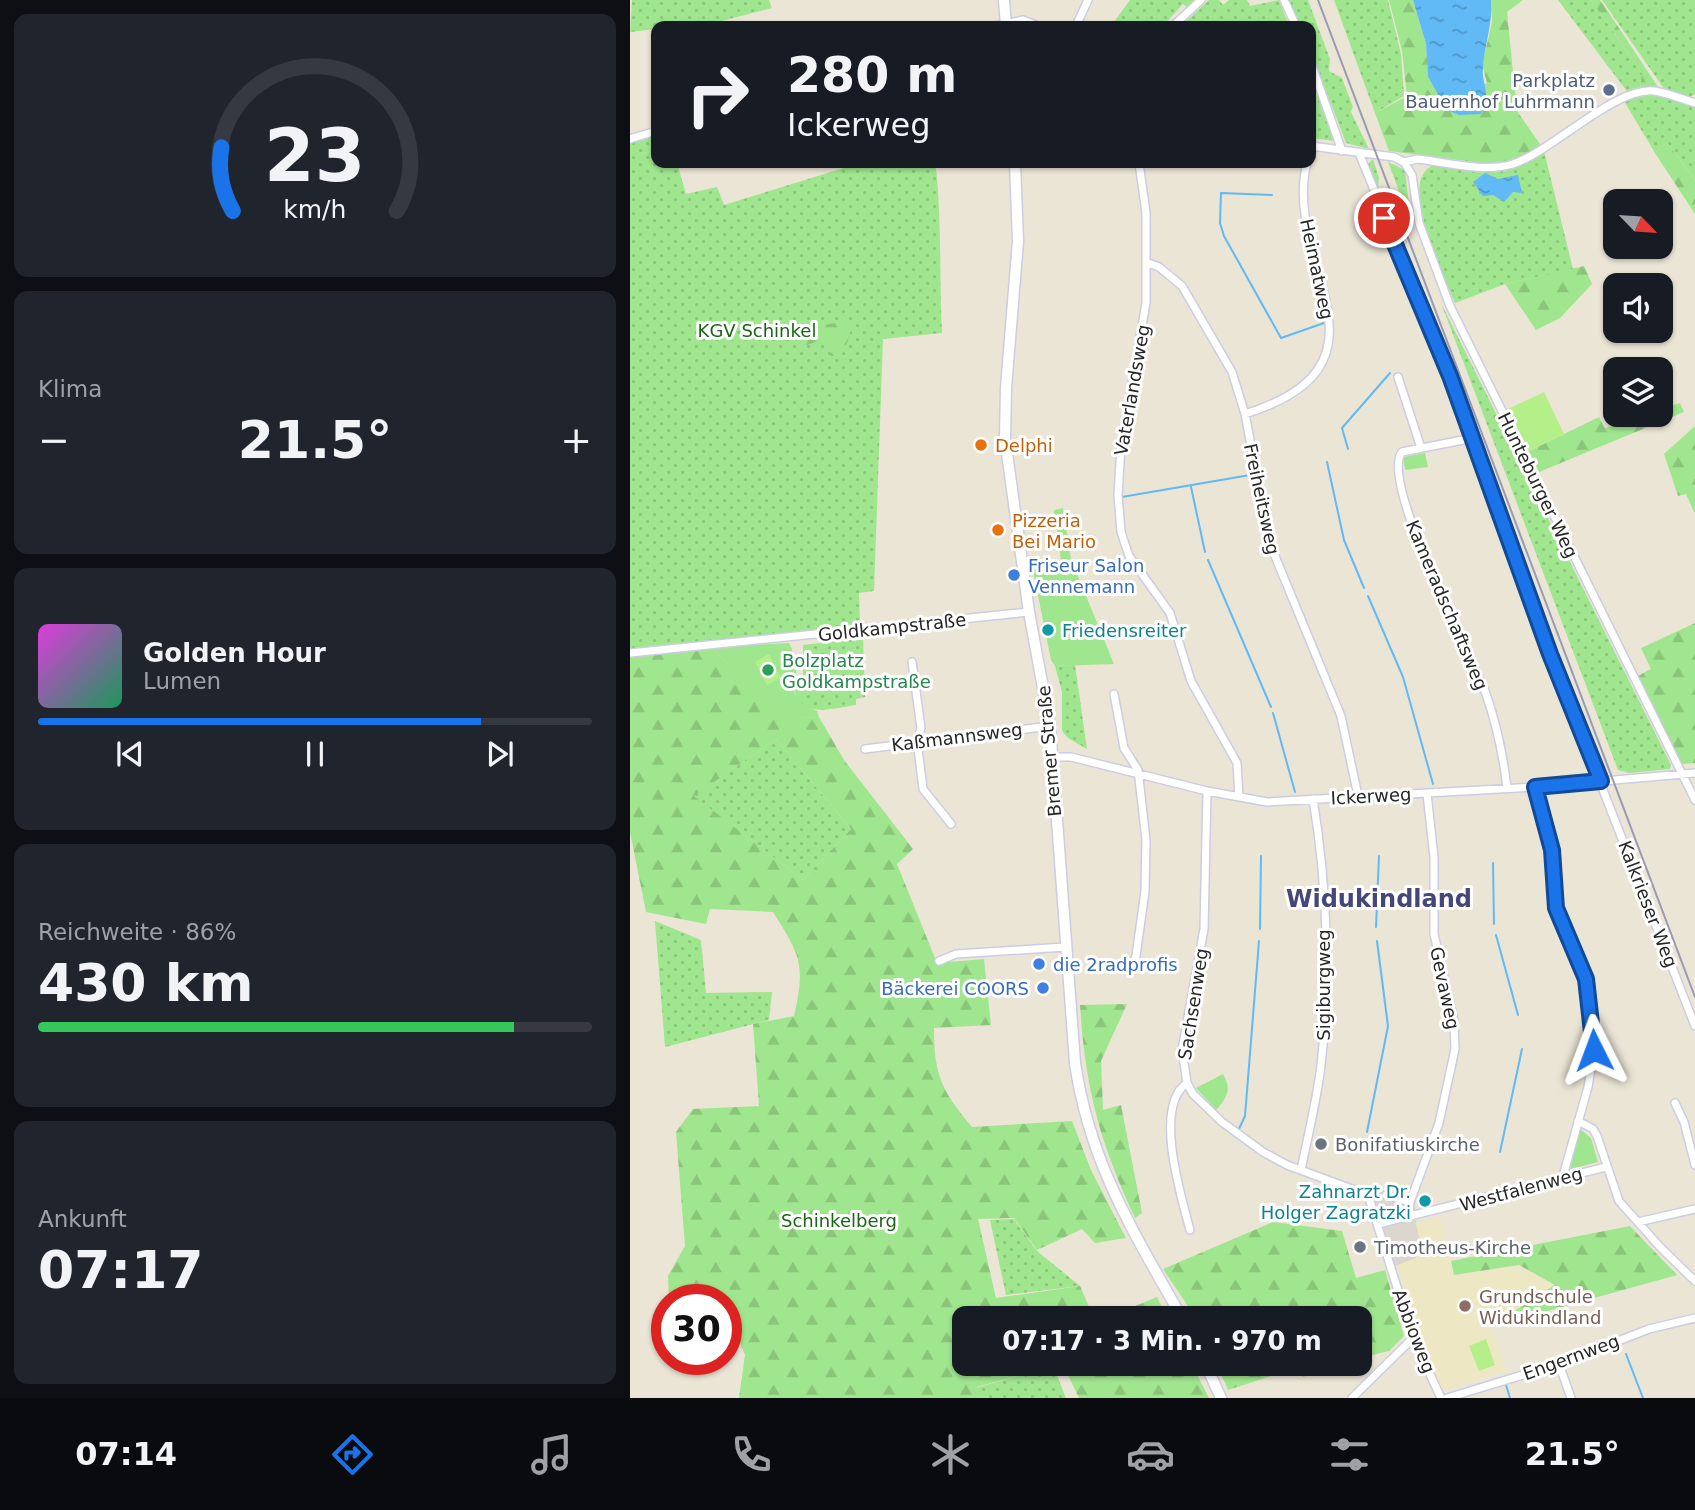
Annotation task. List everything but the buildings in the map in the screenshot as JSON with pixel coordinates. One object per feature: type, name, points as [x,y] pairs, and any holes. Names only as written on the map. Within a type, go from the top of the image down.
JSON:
[{"type":"main road","points":[[1002,21],[1004,0]]},
{"type":"main road","name":"Bremer Straße","points":[[1015,168],[1018,241],[1005,430],[1029,612],[1050,726],[1075,1063],[1084,1112],[1104,1175],[1132,1231],[1175,1306]]},
{"type":"main road","points":[[1211,1376],[1222,1398]]},
{"type":"street","points":[[1079,21],[1086,11],[1088,0]]},
{"type":"street","points":[[1178,21],[1201,0]]},
{"type":"street","points":[[1284,0],[1294,21]]},
{"type":"street","points":[[1316,77],[1342,150]]},
{"type":"street","points":[[1316,148],[1394,157],[1404,162],[1417,159],[1486,167],[1511,165],[1634,94],[1651,91],[1695,103]]},
{"type":"street","points":[[630,139],[651,133]]},
{"type":"street","name":"Kalkrieser Weg","points":[[1359,153],[1473,438],[1550,654],[1695,1026]]},
{"type":"street","name":"Hunteburger Weg","points":[[1404,162],[1412,175],[1419,223],[1450,306],[1695,800]]},
{"type":"street","name":"Vaterlandsweg","points":[[1140,168],[1146,213],[1147,263],[1143,330],[1121,447],[1118,495],[1121,532],[1129,556],[1170,613],[1200,702],[1237,763],[1240,797]]},
{"type":"street","name":"Heimatweg","points":[[1245,414],[1279,404],[1304,387],[1321,362],[1326,348],[1329,313],[1303,195],[1306,168]]},
{"type":"street","name":"Freiheitsweg","points":[[1147,263],[1159,267],[1190,296],[1232,372],[1245,414],[1270,544],[1341,716],[1358,796]]},
{"type":"street","points":[[1398,377],[1421,448],[1473,438]]},
{"type":"street","name":"Kameradschaftsweg","points":[[1421,448],[1399,454],[1405,503],[1416,540],[1485,692],[1500,737],[1507,788]]},
{"type":"street","name":"Goldkampstraße","points":[[630,653],[1029,612]]},
{"type":"street","points":[[912,662],[921,728],[916,741],[923,789],[951,824]]},
{"type":"street","points":[[1114,694],[1124,748],[1136,765],[1138,774],[1147,874],[1136,956],[1131,971]]},
{"type":"street","name":"Kaßmannsweg","points":[[864,749],[1050,726]]},
{"type":"street","name":"Ickerweg","points":[[1052,757],[1071,757],[1207,791],[1267,802],[1535,787],[1695,773]]},
{"type":"street","points":[[1535,787],[1552,850],[1556,908],[1579,959],[1591,1000],[1594,1050],[1563,1177]]},
{"type":"street","name":"Sachsenweg","points":[[1207,791],[1206,909],[1198,970],[1182,1050],[1187,1083],[1202,1103],[1245,1141],[1301,1170],[1368,1195],[1378,1224]]},
{"type":"street","name":"Gevaweg","points":[[1409,1217],[1410,1202],[1439,1123],[1455,1049],[1454,1021],[1434,934],[1434,857],[1427,794]]},
{"type":"street","name":"Sigiburgweg","points":[[1301,1170],[1321,1067],[1325,1007],[1322,870],[1313,799]]},
{"type":"street","points":[[939,961],[956,954],[1065,947]]},
{"type":"street","points":[[1187,1083],[1174,1098],[1171,1124],[1177,1176],[1190,1230]]},
{"type":"street","points":[[1675,1103],[1684,1122],[1695,1165]]},
{"type":"street","points":[[1578,1121],[1593,1129],[1614,1192],[1638,1222],[1695,1281]]},
{"type":"street","name":"Westfalenweg","points":[[1378,1224],[1606,1167]]},
{"type":"street","points":[[1386,1195],[1410,1202]]},
{"type":"street","points":[[1638,1222],[1695,1209]]},
{"type":"street","name":"Abbioweg","points":[[1378,1224],[1413,1338],[1441,1398]]},
{"type":"street","name":"Engernweg","points":[[1447,1398],[1559,1364],[1649,1329],[1695,1318]]},
{"type":"street","points":[[1352,1398],[1413,1338]]},
{"type":"street","points":[[1559,1364],[1571,1398]]},
{"type":"shaded area","points":[[1365,1186],[1414,1198],[1422,1249],[1416,1253],[1416,1258],[1387,1269]]},
{"type":"shaded area","name":"Grundschule Widukindland","points":[[1440,1217],[1454,1276],[1518,1266],[1554,1285],[1490,1327],[1506,1371],[1441,1391],[1422,1345],[1387,1231]]},
{"type":"green space","points":[[632,0],[769,0],[772,8],[722,21],[651,21],[651,30],[630,32]]},
{"type":"green space","points":[[1130,0],[1194,0],[1187,7],[1183,4],[1168,21],[1115,21]]},
{"type":"green space","points":[[1209,0],[1219,0],[1223,5],[1229,0],[1247,0],[1250,6],[1279,0],[1287,21],[1186,21]]},
{"type":"green space","points":[[1288,0],[1308,0],[1316,21],[1298,21]]},
{"type":"green space","points":[[1334,0],[1388,0],[1401,54],[1404,96],[1375,113]]},
{"type":"green space","points":[[1389,0],[1413,0],[1426,44],[1428,75],[1444,104],[1487,83],[1482,65],[1492,22],[1491,0],[1523,0],[1507,12],[1517,111],[1542,147],[1511,163],[1489,164],[1389,151],[1375,113],[1407,96],[1402,51]]},
{"type":"green space","points":[[1558,0],[1591,0],[1642,73],[1640,90],[1629,94]]},
{"type":"green space","points":[[1591,0],[1600,0],[1660,90],[1640,90],[1642,73]]},
{"type":"green space","points":[[1602,0],[1695,0],[1695,94],[1688,98],[1665,90]]},
{"type":"green space","points":[[1316,21],[1330,59],[1329,71],[1342,78],[1353,107],[1351,112],[1369,149],[1346,143],[1316,65]]},
{"type":"green space","points":[[1316,93],[1335,141],[1316,139]]},
{"type":"green space","points":[[1652,94],[1695,106],[1695,180],[1667,142],[1655,153],[1624,101]]},
{"type":"green space","name":"KGV Schinkel","points":[[651,132],[651,168],[678,168],[686,194],[717,187],[724,205],[844,168],[936,168],[942,333],[883,339],[874,591],[859,593],[860,626],[630,650],[630,139]]},
{"type":"green space","points":[[1667,142],[1695,180],[1695,214],[1655,153]]},
{"type":"green space","points":[[1544,151],[1573,269],[1505,284],[1455,303],[1426,229],[1419,188],[1424,173],[1435,165],[1497,170]]},
{"type":"green space","points":[[1373,159],[1382,199],[1390,204],[1406,250],[1408,268],[1417,275],[1457,383],[1403,260],[1367,165]]},
{"type":"green space","points":[[1388,162],[1405,170],[1411,223]]},
{"type":"green space","points":[[1584,266],[1592,284],[1560,318],[1536,330],[1505,284]]},
{"type":"green space","points":[[1441,303],[1671,765],[1670,769],[1630,773],[1618,770]]},
{"type":"green space","points":[[859,319],[852,328],[841,356],[831,356],[827,342],[819,340],[801,348],[800,329]]},
{"type":"green space","points":[[1544,392],[1564,434],[1529,451],[1508,409]]},
{"type":"green space","points":[[1680,403],[1684,412],[1673,417],[1673,405]]},
{"type":"green space","points":[[1599,417],[1605,428],[1648,427],[1539,472],[1529,451]]},
{"type":"green space","points":[[1695,426],[1694,512],[1686,494],[1678,496],[1664,454]]},
{"type":"green space","points":[[1425,453],[1428,467],[1405,470],[1403,457]]},
{"type":"green space","points":[[1063,508],[1071,559],[1114,664],[1055,666],[1051,660],[1032,566],[1061,560],[1054,510]]},
{"type":"green space","points":[[1695,623],[1695,763],[1682,764],[1636,677],[1651,669],[1641,648]]},
{"type":"green space","points":[[863,638],[865,697],[856,699],[856,705],[830,709],[819,710],[803,705],[793,686],[792,670],[796,670],[797,682],[803,681],[803,645]]},
{"type":"green space","points":[[789,643],[794,663],[793,689],[804,704],[817,711],[819,717],[775,719],[712,647]]},
{"type":"green space","name":"Schinkelberg","points":[[712,647],[775,718],[819,717],[844,760],[913,849],[897,864],[937,963],[984,959],[991,1025],[934,1028],[938,1071],[947,1093],[972,1127],[1072,1121],[1091,1170],[1126,1238],[1095,1243],[1082,1229],[1037,1250],[1014,1218],[978,1219],[996,1298],[1080,1286],[1089,1306],[952,1306],[952,1376],[1017,1376],[977,1387],[981,1398],[739,1398],[745,1355],[742,1348],[742,1284],[668,1284],[668,1276],[685,1246],[676,1132],[693,1109],[759,1106],[753,1024],[794,1016],[800,984],[798,961],[795,950],[773,912],[710,909],[706,924],[646,912],[630,832],[630,654]],"holes":[[[776,739],[851,829],[803,880],[694,796]]]},
{"type":"green space","name":"Bolzplatz Goldkampstraße","points":[[769,654],[781,678],[767,685],[755,662]]},
{"type":"green space","points":[[1075,665],[1087,749],[1068,738],[1062,731],[1062,692],[1055,666]]},
{"type":"green space","points":[[776,739],[851,829],[803,880],[693,796]]},
{"type":"green space","points":[[655,921],[701,940],[706,993],[772,992],[769,1020],[665,1047]]},
{"type":"green space","points":[[1127,1004],[1101,1061],[1103,1110],[1121,1105],[1142,1213],[1135,1218],[1112,1165],[1096,1114],[1086,1063],[1080,1005]]},
{"type":"green space","points":[[1223,1074],[1227,1093],[1216,1110],[1196,1088]]},
{"type":"green space","points":[[1579,1128],[1591,1138],[1598,1162],[1571,1169],[1568,1165]]},
{"type":"green space","points":[[1014,1219],[1037,1251],[1080,1286],[1006,1295],[990,1220]]},
{"type":"green space","points":[[1273,1222],[1342,1231],[1356,1278],[1385,1270],[1404,1336],[1389,1351],[1372,1355],[1372,1306],[1188,1306],[1163,1269]]},
{"type":"green space","points":[[1630,1226],[1677,1275],[1490,1327],[1555,1285],[1519,1265],[1454,1275],[1451,1261]]},
{"type":"green space","points":[[1157,1297],[1161,1306],[1135,1306]]},
{"type":"green space","points":[[1486,1339],[1495,1365],[1479,1371],[1469,1346]]},
{"type":"green space","points":[[1018,1376],[1057,1376],[1066,1398],[981,1398],[976,1388]]},
{"type":"green space","name":"Schinkelberg","points":[[1068,1376],[1198,1376],[1209,1398],[1079,1398]]},
{"type":"green space","points":[[1222,1376],[1271,1376],[1228,1390]]},
{"type":"water","points":[[1413,0],[1491,0],[1483,66],[1486,99],[1481,114],[1459,115],[1449,111],[1444,104],[1428,77],[1426,44]]},
{"type":"water","points":[[1485,173],[1498,179],[1518,175],[1522,193],[1513,192],[1504,202],[1493,195],[1483,196],[1473,182]]},
{"type":"waterway","points":[[1272,195],[1221,193],[1220,223],[1224,236],[1281,338],[1324,323]]},
{"type":"waterway","points":[[1348,449],[1342,428],[1390,373]]},
{"type":"waterway","points":[[1327,462],[1344,540],[1364,588]]},
{"type":"waterway","points":[[1122,497],[1250,475]]},
{"type":"waterway","points":[[1191,487],[1205,552]]},
{"type":"waterway","points":[[1208,560],[1271,707]]},
{"type":"waterway","points":[[1368,596],[1403,677],[1433,784]]},
{"type":"waterway","points":[[1273,713],[1295,792]]},
{"type":"waterway","points":[[1260,929],[1261,856]]},
{"type":"waterway","points":[[1376,927],[1379,856]]},
{"type":"waterway","points":[[1493,863],[1494,924]]},
{"type":"waterway","points":[[1496,935],[1518,1015]]},
{"type":"waterway","points":[[1239,1129],[1245,1116],[1259,941]]},
{"type":"waterway","points":[[1367,1132],[1388,1026],[1377,941]]},
{"type":"waterway","points":[[1500,1152],[1522,1049]]},
{"type":"waterway","points":[[1626,1354],[1643,1398]]},
{"type":"waterway","points":[[1506,1385],[1510,1398]]},
{"type":"railway","points":[[1318,0],[1695,997]]},
{"type":"place","name":"Parkplatz Bauernhof Luhrmann","points":[[1609,90]]},
{"type":"place","name":"Delphi","points":[[981,445]]},
{"type":"place","name":"Pizzeria Bei Mario","points":[[998,530]]},
{"type":"place","name":"Friseur Salon Vennemann","points":[[1014,575]]},
{"type":"place","name":"Friedensreiter","points":[[1048,630]]},
{"type":"place","name":"Bolzplatz Goldkampstraße","points":[[768,670]]},
{"type":"place","name":"die 2radprofis","points":[[1039,964]]},
{"type":"place","name":"Bäckerei COORS","points":[[1043,988]]},
{"type":"place","name":"Bonifatiuskirche","points":[[1321,1144]]},
{"type":"place","name":"Zahnarzt Dr. Holger Zagratzki","points":[[1425,1201]]},
{"type":"place","name":"Timotheus-Kirche","points":[[1360,1247]]},
{"type":"place","name":"Grundschule Widukindland","points":[[1465,1306]]},
{"type":"district","name":"Widukindland","points":[[1379,899]]},
{"type":"route","points":[[1384,218],[1450,376],[1550,654],[1601,781],[1535,787],[1548,827],[1552,850],[1556,908],[1579,959],[1591,1000],[1594,1050]]}]
